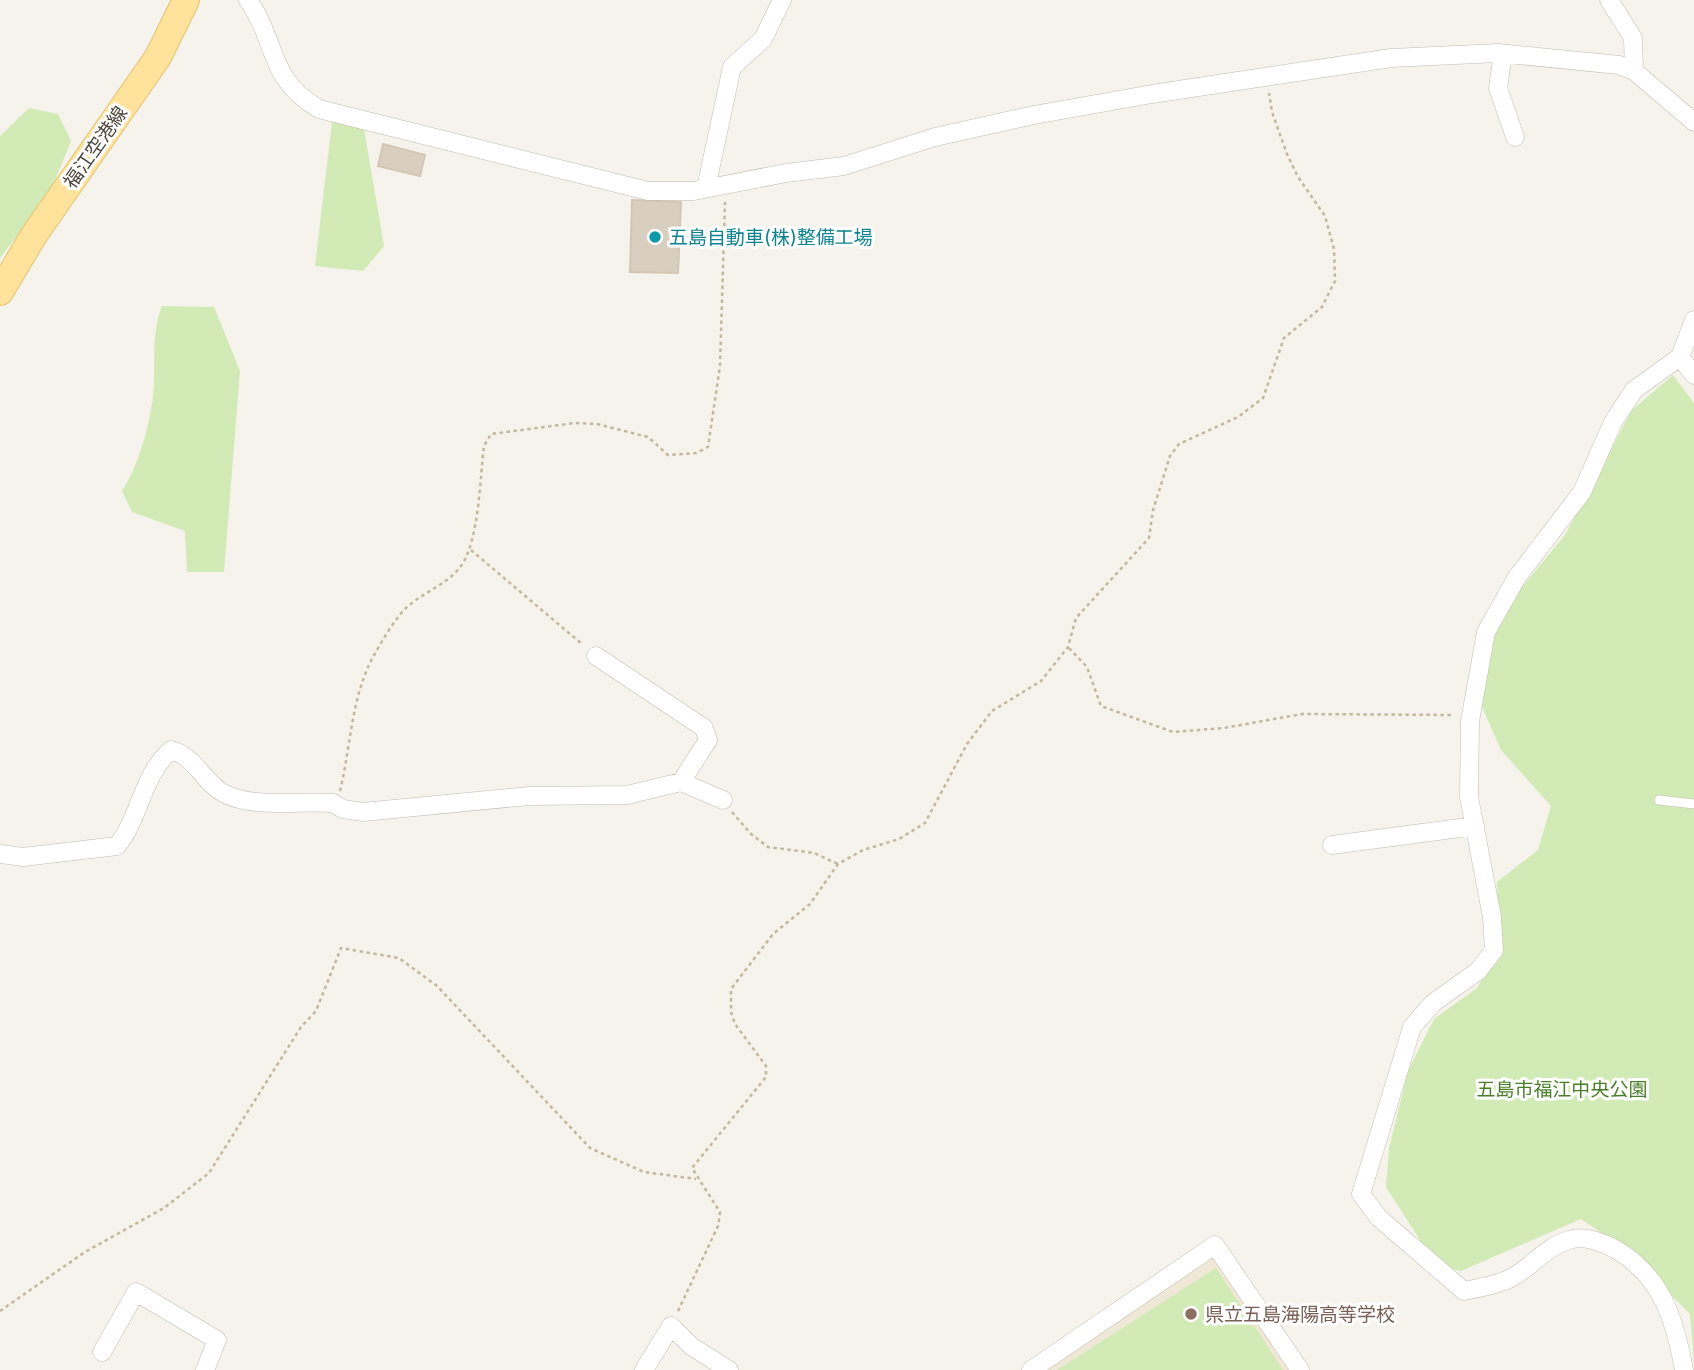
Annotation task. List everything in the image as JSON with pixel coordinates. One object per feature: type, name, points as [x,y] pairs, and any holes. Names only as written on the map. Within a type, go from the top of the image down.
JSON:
[{"type":"main road","name":"福江空港線","points":[[0,292],[34,235],[158,57],[186,0]]},
{"type":"street","points":[[247,0],[265,30],[285,81],[302,99],[319,109],[627,188],[672,193],[844,166],[935,137],[1034,115],[1391,58],[1503,54],[1619,65],[1634,71],[1694,122]]},
{"type":"street","points":[[706,188],[732,67],[763,39],[782,0]]},
{"type":"street","points":[[1609,0],[1633,38],[1634,71]]},
{"type":"street","points":[[1503,54],[1498,88],[1515,137]]},
{"type":"street","points":[[1684,1370],[1677,1331],[1653,1280],[1627,1256],[1601,1242],[1572,1239],[1548,1249],[1511,1278],[1464,1292],[1379,1217],[1361,1195],[1412,1027],[1433,1003],[1478,971],[1494,950],[1492,917],[1469,797],[1472,715],[1486,632],[1517,577],[1582,492],[1613,422],[1634,390],[1680,356],[1694,320]]},
{"type":"street","points":[[1680,356],[1694,375]]},
{"type":"street","points":[[596,656],[704,728],[708,740],[681,782]]},
{"type":"street","points":[[0,854],[23,857],[117,846],[125,836],[146,786],[171,750],[191,759],[223,793],[239,799],[334,803],[343,808],[363,812],[529,796],[627,795],[681,782],[723,800]]},
{"type":"street","points":[[1332,845],[1475,826]]},
{"type":"street","points":[[1031,1370],[1215,1245],[1300,1370]]},
{"type":"street","points":[[102,1352],[136,1292],[217,1340],[205,1370]]},
{"type":"street","points":[[644,1370],[671,1326],[691,1346],[729,1370]]},
{"type":"lane","points":[[1659,800],[1694,804]]},
{"type":"path","points":[[671,1326],[718,1226],[720,1212],[696,1179],[692,1168],[697,1158],[766,1077],[766,1066],[735,1024],[731,1012],[731,989],[773,934],[810,904],[838,864],[863,850],[900,839],[925,823],[967,744],[992,711],[1041,681],[1068,647],[1076,618],[1149,538],[1153,510],[1170,456],[1179,444],[1238,417],[1264,398],[1284,338],[1322,307],[1335,281],[1335,249],[1325,216],[1298,177],[1287,154],[1272,112],[1267,76]]},
{"type":"path","points":[[334,803],[340,792],[351,748],[357,694],[375,654],[405,609],[443,583],[461,566],[470,549],[484,446],[491,434],[575,423],[597,424],[648,437],[668,455],[695,453],[708,447],[720,366],[725,184]]},
{"type":"path","points":[[470,549],[596,656]]},
{"type":"path","points":[[1068,647],[1087,667],[1101,706],[1173,732],[1302,714],[1472,715]]},
{"type":"path","points":[[723,800],[751,834],[768,847],[814,853],[838,864]]},
{"type":"path","points":[[0,1311],[85,1252],[164,1208],[209,1173],[301,1027],[316,1011],[341,948],[398,957],[437,986],[590,1148],[644,1172],[696,1179]]},
{"type":"shaded area","name":"県立五島海陽高等学校","points":[[1211,1256],[1217,1258],[1293,1370],[1046,1370]]},
{"type":"green space","points":[[29,108],[58,114],[71,141],[50,193],[0,258],[0,136]]},
{"type":"green space","points":[[332,122],[364,129],[384,246],[363,271],[315,266]]},
{"type":"green space","points":[[162,306],[214,307],[240,371],[224,572],[187,572],[185,531],[132,512],[122,491],[140,453],[148,424],[153,395],[155,334]]},
{"type":"green space","name":"五島市福江中央公園","points":[[1673,375],[1694,403],[1694,1364],[1690,1314],[1625,1249],[1581,1219],[1461,1271],[1436,1265],[1386,1187],[1389,1148],[1408,1071],[1434,1019],[1477,988],[1499,948],[1497,882],[1538,850],[1551,806],[1501,750],[1480,702],[1495,620],[1565,535],[1632,410]]},
{"type":"green space","name":"県立五島海陽高等学校","points":[[1216,1268],[1283,1370],[1057,1370]]},
{"type":"building","points":[[383,144],[425,155],[420,176],[378,166]]},
{"type":"building","name":"五島自動車(株)整備工場","points":[[632,200],[681,202],[678,273],[630,272]]},
{"type":"place","name":"五島自動車(株)整備工場","points":[[655,237]]},
{"type":"place","name":"県立五島海陽高等学校","points":[[1191,1314]]}]
